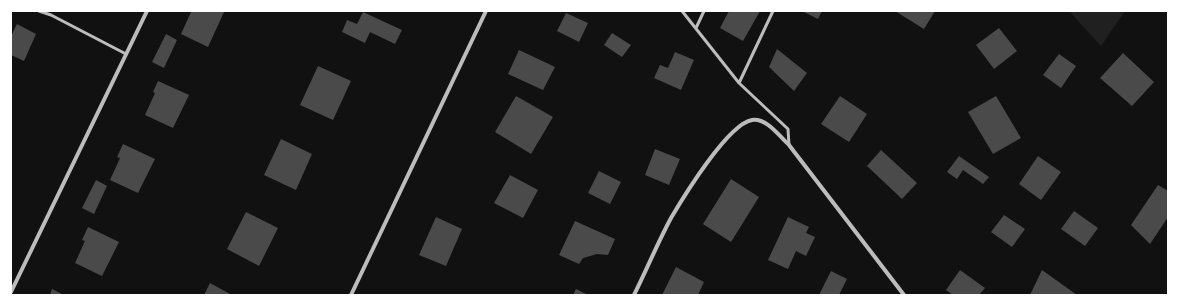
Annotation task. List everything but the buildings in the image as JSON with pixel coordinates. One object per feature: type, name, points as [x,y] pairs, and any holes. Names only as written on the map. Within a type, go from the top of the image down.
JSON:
[{"type":"street","points":[[11,292],[147,11]]},
{"type":"street","points":[[351,295],[486,11]]},
{"type":"street","points":[[634,295],[671,218],[692,185],[718,149],[736,128],[745,122],[754,120],[770,126],[789,145],[904,295]]},
{"type":"lane","points":[[39,11],[51,15],[126,54]]},
{"type":"lane","points":[[682,11],[739,83],[788,129],[789,145]]},
{"type":"lane","points":[[696,28],[704,11]]},
{"type":"lane","points":[[739,83],[773,11]]},
{"type":"shaded area","points":[[1069,11],[1125,11],[1101,46]]}]
